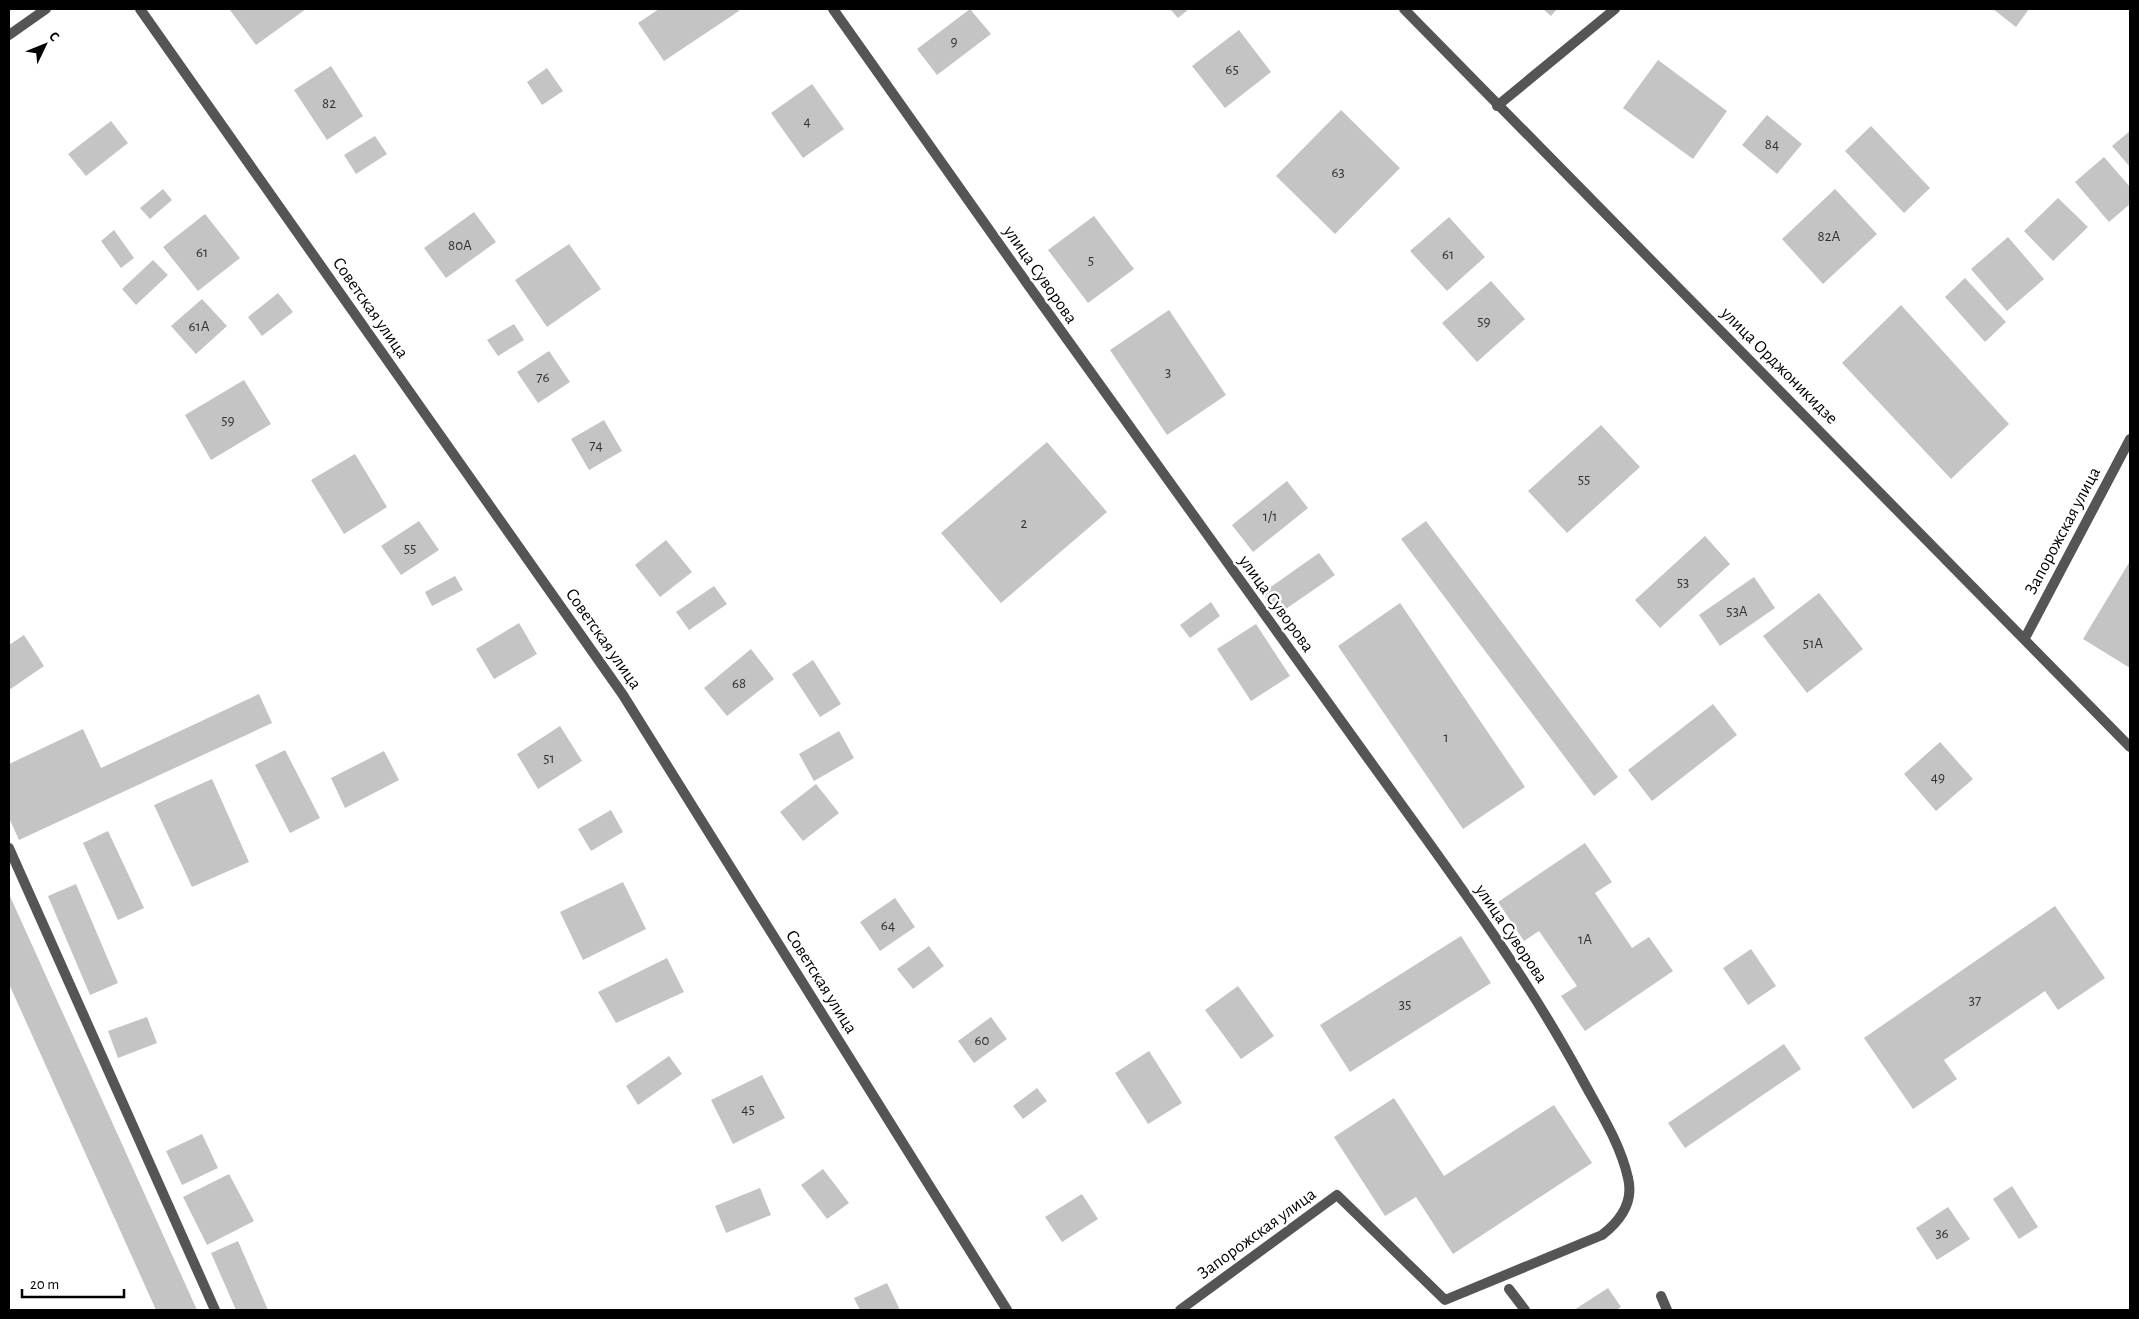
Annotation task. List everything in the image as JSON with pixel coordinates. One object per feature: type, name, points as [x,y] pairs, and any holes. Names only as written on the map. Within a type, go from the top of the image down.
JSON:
[{"type":"street","points":[[9,35],[46,9]]},
{"type":"street","name":"Советская улица","points":[[140,9],[623,695],[1007,1310]]},
{"type":"street","name":"улица Суворова","points":[[832,9],[1064,337],[1452,875],[1523,980],[1574,1064],[1609,1128],[1625,1167],[1630,1184],[1628,1200],[1622,1215],[1614,1226],[1602,1235]]},
{"type":"street","name":"улица Орджоникидзе","points":[[1404,9],[2025,638],[2130,747]]},
{"type":"street","points":[[1498,106],[1615,9]]},
{"type":"street","name":"Запорожская улица","points":[[2025,638],[2130,439]]},
{"type":"street","points":[[9,848],[215,1310]]},
{"type":"street","name":"Запорожская улица","points":[[1180,1310],[1337,1195],[1445,1300],[1602,1235]]},
{"type":"street","points":[[1509,1289],[1524,1310]]},
{"type":"street","points":[[1661,1296],[1667,1310]]},
{"type":"building","points":[[306,9],[256,45],[230,10]]},
{"type":"building","points":[[659,9],[738,9],[739,11],[664,61],[638,23]]},
{"type":"building","points":[[970,9],[991,34],[937,75],[917,49]]},
{"type":"building","points":[[1170,9],[1189,9],[1178,18]]},
{"type":"building","points":[[1543,9],[1557,9],[1551,16]]},
{"type":"building","points":[[1993,9],[2029,9],[2016,27]]},
{"type":"building","points":[[1239,30],[1271,72],[1225,108],[1192,66]]},
{"type":"building","points":[[1658,60],[1727,111],[1693,159],[1623,108]]},
{"type":"building","points":[[331,66],[363,116],[327,140],[294,90]]},
{"type":"building","points":[[547,68],[563,91],[542,105],[527,82]]},
{"type":"building","points":[[812,84],[844,129],[803,158],[771,113]]},
{"type":"building","points":[[1341,110],[1400,168],[1335,234],[1276,176]]},
{"type":"building","points":[[1767,115],[1802,144],[1777,174],[1742,145]]},
{"type":"building","points":[[111,121],[128,143],[86,176],[68,154]]},
{"type":"building","points":[[1871,126],[1930,188],[1904,213],[1845,151]]},
{"type":"building","points":[[2130,131],[2130,167],[2112,146]]},
{"type":"building","points":[[375,136],[387,154],[356,174],[344,155]]},
{"type":"building","points":[[2104,157],[2130,187],[2130,204],[2109,222],[2075,182]]},
{"type":"building","points":[[163,189],[172,200],[150,219],[140,208]]},
{"type":"building","points":[[1835,189],[1877,234],[1823,284],[1782,239]]},
{"type":"building","points":[[2058,198],[2088,227],[2053,261],[2024,231]]},
{"type":"building","points":[[474,212],[496,242],[446,278],[424,248]]},
{"type":"building","points":[[205,214],[240,258],[198,291],[163,247]]},
{"type":"building","points":[[1094,216],[1134,269],[1088,303],[1048,250]]},
{"type":"building","points":[[1449,217],[1485,257],[1447,291],[1410,251]]},
{"type":"building","points":[[114,230],[134,258],[121,268],[101,241]]},
{"type":"building","points":[[2008,237],[2044,279],[2007,311],[1971,269]]},
{"type":"building","points":[[569,244],[601,289],[547,327],[515,280]]},
{"type":"building","points":[[153,260],[168,275],[136,305],[122,289]]},
{"type":"building","points":[[1965,278],[2006,322],[1985,342],[1945,297]]},
{"type":"building","points":[[1491,281],[1525,319],[1477,362],[1442,323]]},
{"type":"building","points":[[278,293],[293,312],[262,336],[248,317]]},
{"type":"building","points":[[202,299],[227,326],[196,354],[171,326]]},
{"type":"building","points":[[1901,305],[2009,424],[1951,479],[1842,363]]},
{"type":"building","points":[[1169,310],[1226,395],[1167,435],[1110,350]]},
{"type":"building","points":[[514,324],[524,340],[498,356],[487,340]]},
{"type":"building","points":[[549,351],[570,382],[538,403],[517,372]]},
{"type":"building","points":[[244,380],[271,424],[211,460],[185,415]]},
{"type":"building","points":[[604,420],[622,451],[589,470],[571,439]]},
{"type":"building","points":[[1601,425],[1640,467],[1567,533],[1528,491]]},
{"type":"building","points":[[1047,442],[1107,512],[1001,603],[941,533]]},
{"type":"building","points":[[355,454],[387,507],[344,534],[311,480]]},
{"type":"building","points":[[1287,481],[1308,508],[1253,552],[1232,525]]},
{"type":"building","points":[[419,521],[439,550],[401,575],[381,546]]},
{"type":"building","points":[[1426,521],[1618,777],[1594,796],[1401,539]]},
{"type":"building","points":[[1705,536],[1730,564],[1660,628],[1635,600]]},
{"type":"building","points":[[666,540],[692,572],[660,597],[635,565]]},
{"type":"building","points":[[1319,553],[1335,575],[1277,615],[1262,593]]},
{"type":"building","points":[[2130,561],[2130,668],[2083,639]]},
{"type":"building","points":[[455,576],[463,590],[432,606],[425,592]]},
{"type":"building","points":[[1754,577],[1775,608],[1720,646],[1699,615]]},
{"type":"building","points":[[714,586],[727,604],[689,630],[676,612]]},
{"type":"building","points":[[1819,593],[1863,649],[1807,693],[1763,636]]},
{"type":"building","points":[[1211,602],[1220,616],[1190,638],[1180,625]]},
{"type":"building","points":[[1400,603],[1525,787],[1463,829],[1338,646]]},
{"type":"building","points":[[519,623],[537,654],[494,679],[476,649]]},
{"type":"building","points":[[1256,624],[1290,676],[1251,701],[1217,649]]},
{"type":"building","points":[[24,635],[44,666],[9,690],[9,645]]},
{"type":"building","points":[[751,649],[774,679],[727,716],[704,688]]},
{"type":"building","points":[[813,660],[841,704],[820,717],[792,674]]},
{"type":"building","points":[[259,694],[272,723],[19,840],[9,818],[9,764],[83,729],[101,768]]},
{"type":"building","points":[[1713,704],[1737,735],[1652,801],[1628,770]]},
{"type":"building","points":[[560,726],[582,761],[538,789],[517,754]]},
{"type":"building","points":[[839,731],[854,758],[814,781],[799,754]]},
{"type":"building","points":[[1940,742],[1973,779],[1936,811],[1904,774]]},
{"type":"building","points":[[285,750],[320,818],[290,833],[255,765]]},
{"type":"building","points":[[384,751],[399,780],[345,808],[331,778]]},
{"type":"building","points":[[212,779],[249,862],[192,887],[154,805]]},
{"type":"building","points":[[816,784],[839,813],[803,841],[780,812]]},
{"type":"building","points":[[611,810],[623,832],[591,851],[578,829]]},
{"type":"building","points":[[108,831],[144,908],[118,920],[83,843]]},
{"type":"building","points":[[1585,843],[1612,882],[1595,893],[1632,948],[1649,937],[1673,971],[1585,1031],[1561,996],[1577,986],[1539,931],[1524,941],[1498,902]]},
{"type":"building","points":[[623,882],[646,929],[583,960],[560,912]]},
{"type":"building","points":[[76,884],[118,983],[90,995],[48,896]]},
{"type":"building","points":[[9,894],[197,1310],[156,1310],[9,984]]},
{"type":"building","points":[[895,898],[915,927],[880,951],[860,922]]},
{"type":"building","points":[[2055,906],[2105,978],[2058,1010],[2045,991],[1944,1060],[1957,1079],[1913,1109],[1864,1038]]},
{"type":"building","points":[[1461,936],[1491,983],[1350,1072],[1320,1025]]},
{"type":"building","points":[[929,946],[944,966],[913,989],[897,969]]},
{"type":"building","points":[[1751,949],[1776,986],[1748,1005],[1723,968]]},
{"type":"building","points":[[667,958],[684,992],[616,1023],[598,992]]},
{"type":"building","points":[[1238,986],[1274,1036],[1241,1059],[1205,1010]]},
{"type":"building","points":[[147,1017],[157,1043],[118,1058],[108,1031]]},
{"type":"building","points":[[991,1017],[1007,1039],[974,1063],[958,1041]]},
{"type":"building","points":[[1784,1044],[1801,1069],[1685,1148],[1668,1123]]},
{"type":"building","points":[[1149,1051],[1182,1103],[1148,1124],[1115,1073]]},
{"type":"building","points":[[669,1056],[682,1074],[638,1105],[626,1086]]},
{"type":"building","points":[[762,1075],[785,1118],[733,1144],[711,1100]]},
{"type":"building","points":[[1037,1088],[1047,1101],[1023,1119],[1013,1106]]},
{"type":"building","points":[[1394,1098],[1444,1176],[1554,1105],[1592,1163],[1453,1254],[1416,1197],[1385,1216],[1334,1137]]},
{"type":"building","points":[[202,1134],[218,1168],[182,1185],[166,1151]]},
{"type":"building","points":[[823,1169],[849,1203],[827,1219],[801,1185]]},
{"type":"building","points":[[229,1174],[254,1221],[207,1245],[183,1197]]},
{"type":"building","points":[[2012,1186],[2038,1227],[2019,1239],[1993,1199]]},
{"type":"building","points":[[760,1188],[771,1215],[726,1233],[715,1206]]},
{"type":"building","points":[[1082,1194],[1098,1219],[1062,1242],[1045,1217]]},
{"type":"building","points":[[1948,1207],[1970,1239],[1937,1260],[1916,1228]]},
{"type":"building","points":[[238,1241],[268,1310],[236,1310],[211,1253]]},
{"type":"building","points":[[887,1283],[900,1310],[860,1310],[854,1298]]},
{"type":"building","points":[[1608,1288],[1621,1307],[1616,1310],[1574,1310]]}]
